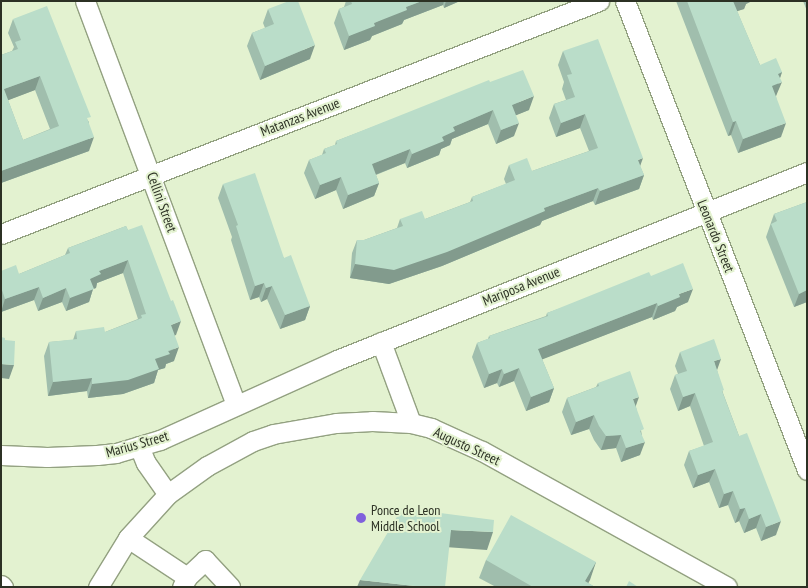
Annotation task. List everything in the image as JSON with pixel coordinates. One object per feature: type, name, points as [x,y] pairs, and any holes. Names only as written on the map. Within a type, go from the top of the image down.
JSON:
[{"type":"street","name":"Cellini Street","points":[[85,1],[152,174],[236,404]]},
{"type":"street","name":"Matanzas Avenue","points":[[1,234],[599,1]]},
{"type":"street","name":"Leonardo Street","points":[[626,1],[807,470]]},
{"type":"street","name":"Mariposa Avenue","points":[[236,404],[381,342],[807,172]]},
{"type":"street","points":[[381,342],[411,423]]},
{"type":"street","name":"Marius Street","points":[[1,455],[73,457],[116,453],[177,433],[236,404]]},
{"type":"street","name":"Augusto Street","points":[[98,587],[128,538],[168,494],[189,478],[235,450],[273,434],[336,423],[411,423],[431,428],[482,451],[727,587]]},
{"type":"street","points":[[139,446],[146,463],[168,494]]},
{"type":"street","points":[[128,538],[185,582],[205,560],[230,587]]},
{"type":"building","points":[[289,1],[298,1],[315,45],[265,66],[252,33],[274,24],[268,9]]},
{"type":"building","points":[[351,1],[422,1],[406,7],[407,10],[374,23],[375,26],[349,36],[339,9],[352,4]]},
{"type":"building","points":[[687,1],[733,1],[760,65],[776,58],[782,72],[778,74],[782,82],[772,86],[786,123],[743,139],[736,121],[733,122]]},
{"type":"building","points":[[47,6],[91,117],[87,118],[94,137],[1,171],[1,55],[18,49],[15,42],[21,40],[13,19]],"holes":[[[40,76],[59,126],[23,140],[4,89]]]},
{"type":"building","points":[[598,39],[643,158],[638,160],[644,175],[600,191],[598,188],[544,208],[545,211],[447,252],[394,270],[355,264],[357,240],[364,240],[403,226],[400,219],[422,211],[425,219],[473,201],[472,197],[515,180],[509,165],[527,158],[532,171],[598,148],[585,114],[561,123],[554,104],[575,97],[567,75],[572,74],[563,51]]},
{"type":"building","points":[[523,70],[534,96],[512,105],[519,123],[501,130],[493,110],[453,127],[455,131],[442,137],[444,141],[412,154],[410,149],[372,164],[379,183],[348,195],[341,177],[320,185],[309,160],[326,153],[324,149],[337,144],[336,141],[489,80],[490,82]]},
{"type":"building","points":[[255,173],[284,258],[291,255],[310,306],[285,315],[272,286],[266,288],[264,283],[255,286],[236,226],[238,225],[223,184]]},
{"type":"building","points":[[807,202],[807,290],[799,294],[771,224],[777,221],[774,214]]},
{"type":"building","points":[[142,225],[171,301],[173,300],[181,321],[171,325],[179,347],[168,351],[170,354],[155,359],[159,369],[128,380],[92,384],[92,378],[53,382],[49,342],[77,339],[76,331],[104,327],[105,332],[142,318],[141,315],[146,314],[128,260],[99,271],[101,274],[90,279],[94,289],[70,298],[66,288],[43,298],[39,287],[5,299],[1,287],[1,271],[16,265],[19,274],[70,253],[68,248],[126,226],[128,230]]},
{"type":"building","points":[[683,263],[693,289],[679,294],[680,297],[658,306],[657,303],[538,349],[554,388],[531,397],[519,368],[504,374],[502,369],[489,374],[477,343],[490,338],[489,336],[548,316],[547,313],[649,272],[651,276]]},
{"type":"building","points":[[1,337],[5,338],[5,340],[15,341],[14,365],[1,364]]},
{"type":"building","points":[[714,339],[721,359],[714,361],[724,390],[722,391],[739,436],[747,433],[781,521],[766,527],[761,514],[749,519],[745,508],[740,509],[733,491],[724,494],[715,469],[698,475],[689,451],[713,442],[695,393],[683,397],[675,375],[687,371],[680,352]]},
{"type":"building","points":[[630,371],[639,397],[633,399],[644,429],[640,431],[645,442],[626,448],[621,435],[606,436],[594,415],[576,422],[567,398],[599,386],[598,383]]},
{"type":"building","points":[[402,508],[494,520],[493,532],[451,530],[445,587],[424,587],[360,580]]},
{"type":"building","points":[[511,515],[596,562],[585,581],[595,587],[533,587],[486,560]]},
{"type":"building","points":[[629,581],[638,587],[626,587]]},
{"type":"place","name":"Ponce de Leon Middle School","points":[[361,518]]}]
